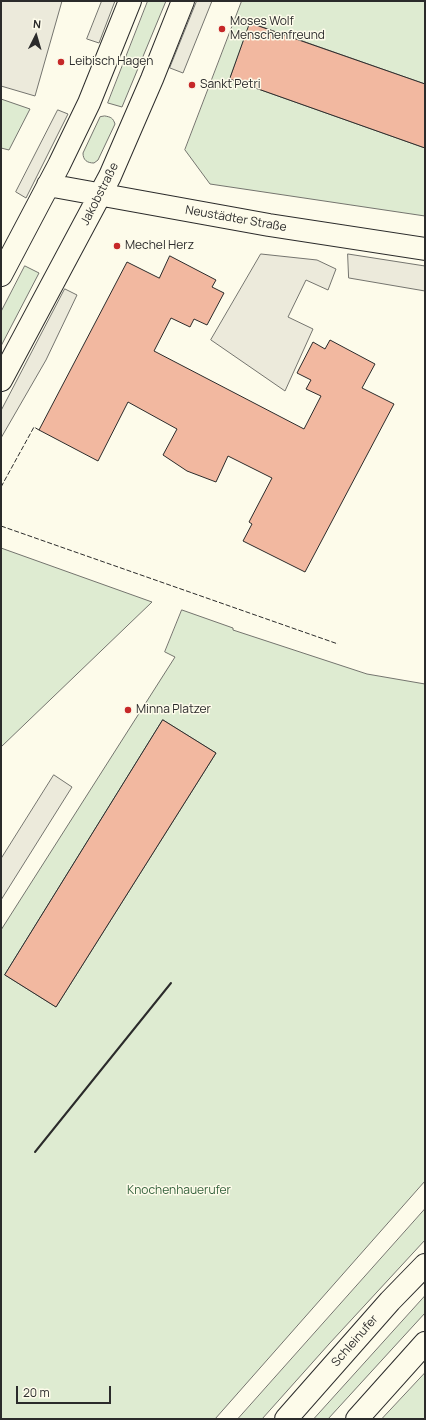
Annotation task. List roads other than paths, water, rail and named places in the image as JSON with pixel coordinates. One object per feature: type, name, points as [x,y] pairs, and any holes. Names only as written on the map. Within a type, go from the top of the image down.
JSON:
[{"type":"street","points":[[1,275],[89,103],[130,1]]},
{"type":"street","name":"Jakobstraße","points":[[1,380],[119,157],[183,1]]},
{"type":"street","name":"Neustädter Straße","points":[[48,185],[269,225],[425,249]]},
{"type":"street","name":"Schleinufer","points":[[286,1419],[425,1265]]},
{"type":"street","points":[[357,1419],[425,1343]]},
{"type":"place","name":"Moses Wolf Menschenfreund","points":[[222,29]]},
{"type":"place","name":"Leibisch Hagen","points":[[61,62]]},
{"type":"place","name":"Sankt Petri","points":[[192,85]]},
{"type":"place","name":"Mechel Herz","points":[[117,246]]},
{"type":"place","name":"Minna Platzer","points":[[128,710]]},
{"type":"park label","name":"Knochenhauerufer","points":[[179,1191]]}]
